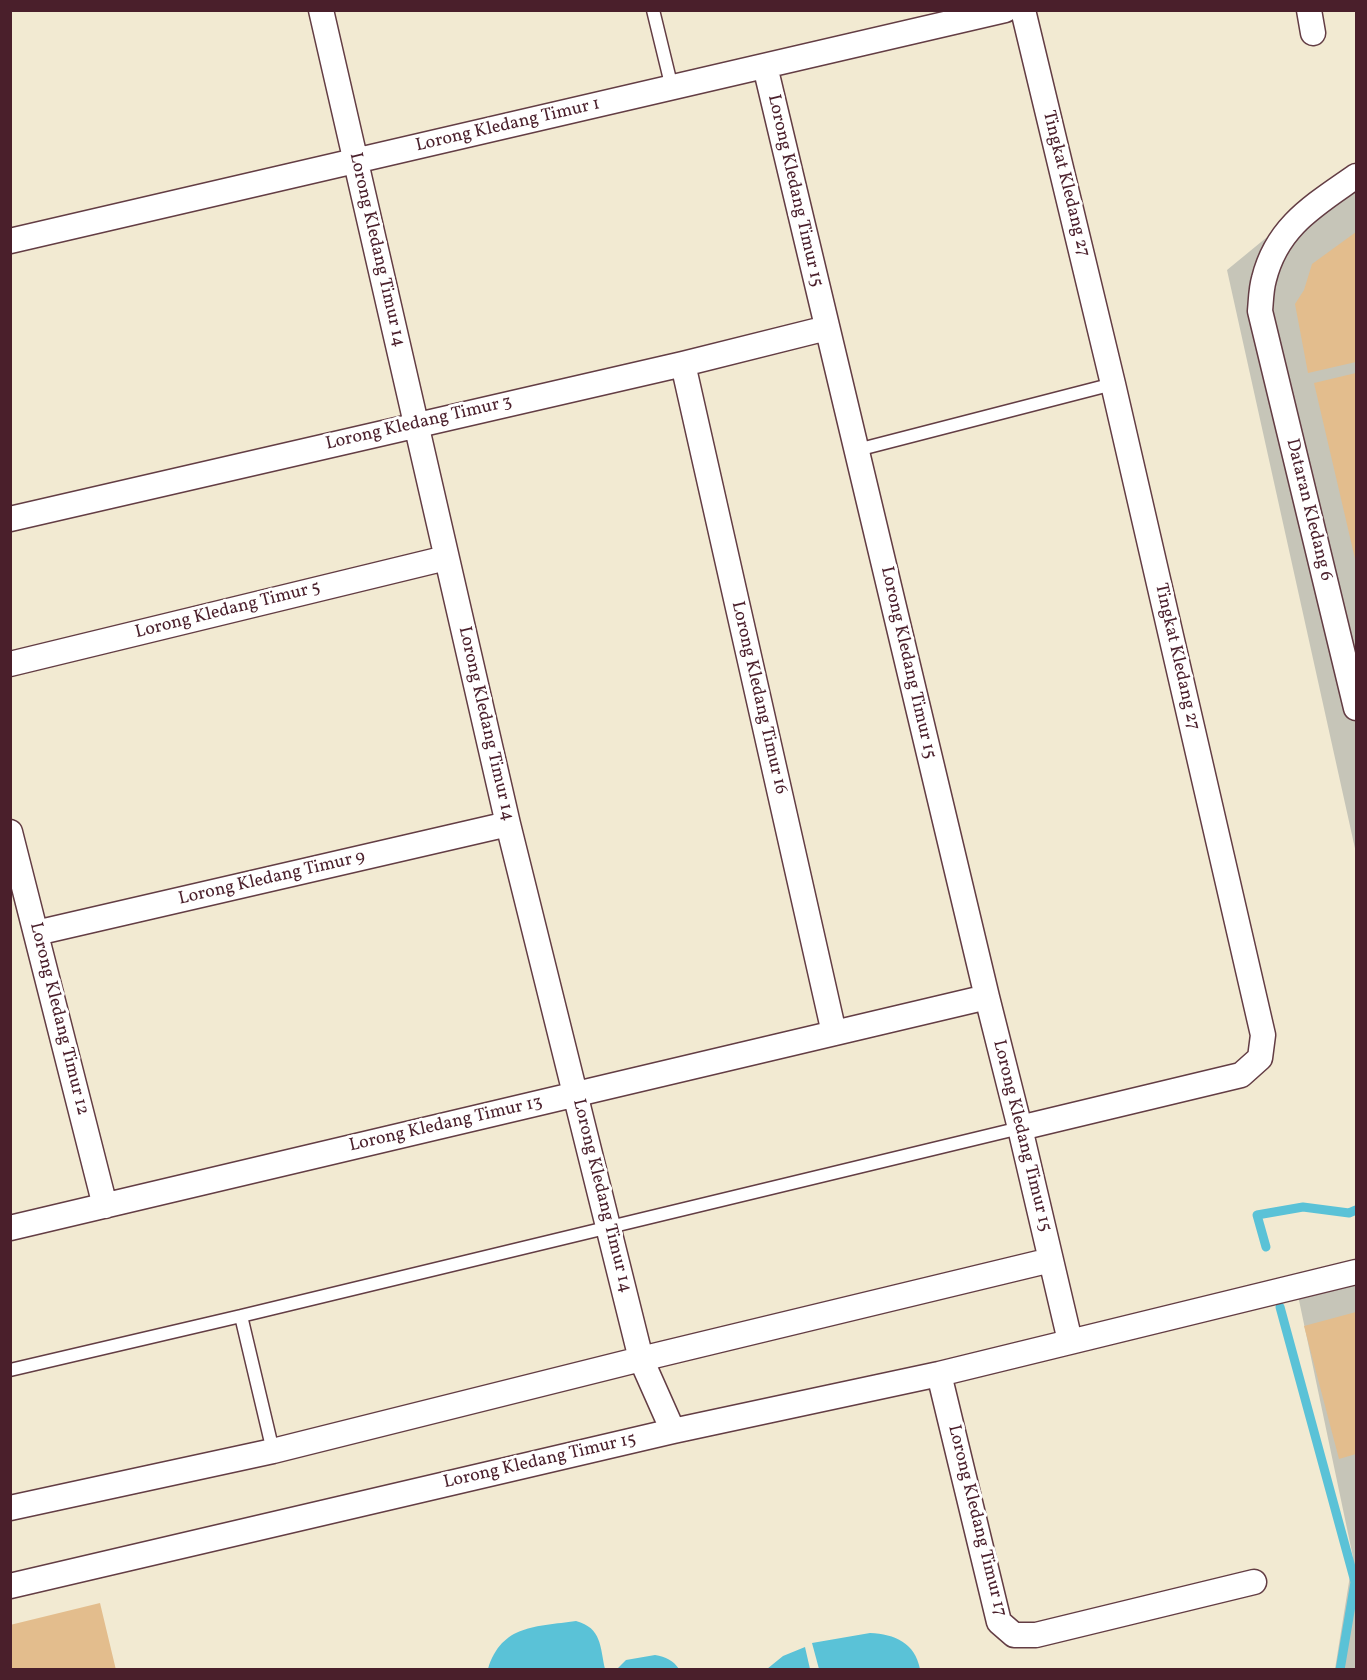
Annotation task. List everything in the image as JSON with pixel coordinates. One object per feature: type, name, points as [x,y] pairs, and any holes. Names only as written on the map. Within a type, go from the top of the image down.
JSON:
[{"type":"street","name":"Lorong Kledang Timur 14","points":[[321,10],[508,824],[642,1359],[673,1431]]},
{"type":"street","name":"Lorong Kledang Timur 1","points":[[10,241],[1005,10]]},
{"type":"street","name":"Tingkat Kledang 27","points":[[1020,1128],[1241,1075],[1260,1058],[1263,1035],[1113,384],[1023,10]]},
{"type":"street","name":"Lorong Kledang Timur 15","points":[[765,66],[1070,1341]]},
{"type":"street","name":"Dataran Kledang 6","points":[[1356,176],[1305,212],[1277,244],[1263,280],[1260,311],[1356,708]]},
{"type":"street","name":"Lorong Kledang Timur 3","points":[[10,519],[682,364],[827,328]]},
{"type":"street","name":"Lorong Kledang Timur 16","points":[[682,364],[834,1033]]},
{"type":"street","name":"Lorong Kledang Timur 5","points":[[10,664],[446,558]]},
{"type":"street","name":"Lorong Kledang Timur 9","points":[[36,933],[508,824]]},
{"type":"street","name":"Lorong Kledang Timur 12","points":[[10,832],[105,1206]]},
{"type":"street","name":"Lorong Kledang Timur 13","points":[[10,1228],[987,997]]},
{"type":"street","points":[[10,1508],[273,1451],[1051,1260]]},
{"type":"street","name":"Lorong Kledang Timur 15","points":[[10,1586],[673,1431],[939,1374],[1356,1272]]},
{"type":"street","name":"Lorong Kledang Timur 17","points":[[939,1374],[999,1622],[1014,1635],[1036,1635],[1254,1582]]},
{"type":"lane","points":[[653,10],[672,88]]},
{"type":"lane","points":[[857,450],[1113,384]]},
{"type":"lane","points":[[10,1370],[1020,1128]]},
{"type":"lane","points":[[241,1316],[273,1451]]},
{"type":"shaded area","points":[[1356,164],[1356,853],[1227,270]]},
{"type":"shaded area","points":[[1356,1267],[1356,1669],[1335,1669],[1353,1557],[1296,1286]]},
{"type":"water","points":[[576,1621],[585,1624],[595,1633],[605,1669],[488,1669],[494,1654],[502,1643],[522,1630]]},
{"type":"water","points":[[870,1633],[888,1635],[909,1646],[920,1669],[819,1669],[812,1643]]},
{"type":"water","points":[[805,1647],[810,1669],[767,1669],[783,1656]]},
{"type":"water","points":[[655,1655],[669,1659],[679,1669],[617,1669],[626,1660]]},
{"type":"building","points":[[1356,232],[1356,362],[1308,373],[1295,304],[1304,290],[1312,264]]},
{"type":"building","points":[[1356,373],[1356,563],[1314,383]]},
{"type":"building","points":[[1356,1312],[1356,1454],[1339,1459],[1304,1326]]},
{"type":"building","points":[[100,1603],[116,1670],[10,1670],[10,1625]]},
{"type":"waterway","points":[[1266,1247],[1257,1215],[1303,1207],[1349,1213],[1356,1210]]},
{"type":"waterway","points":[[1280,1307],[1355,1582],[1340,1670]]}]
